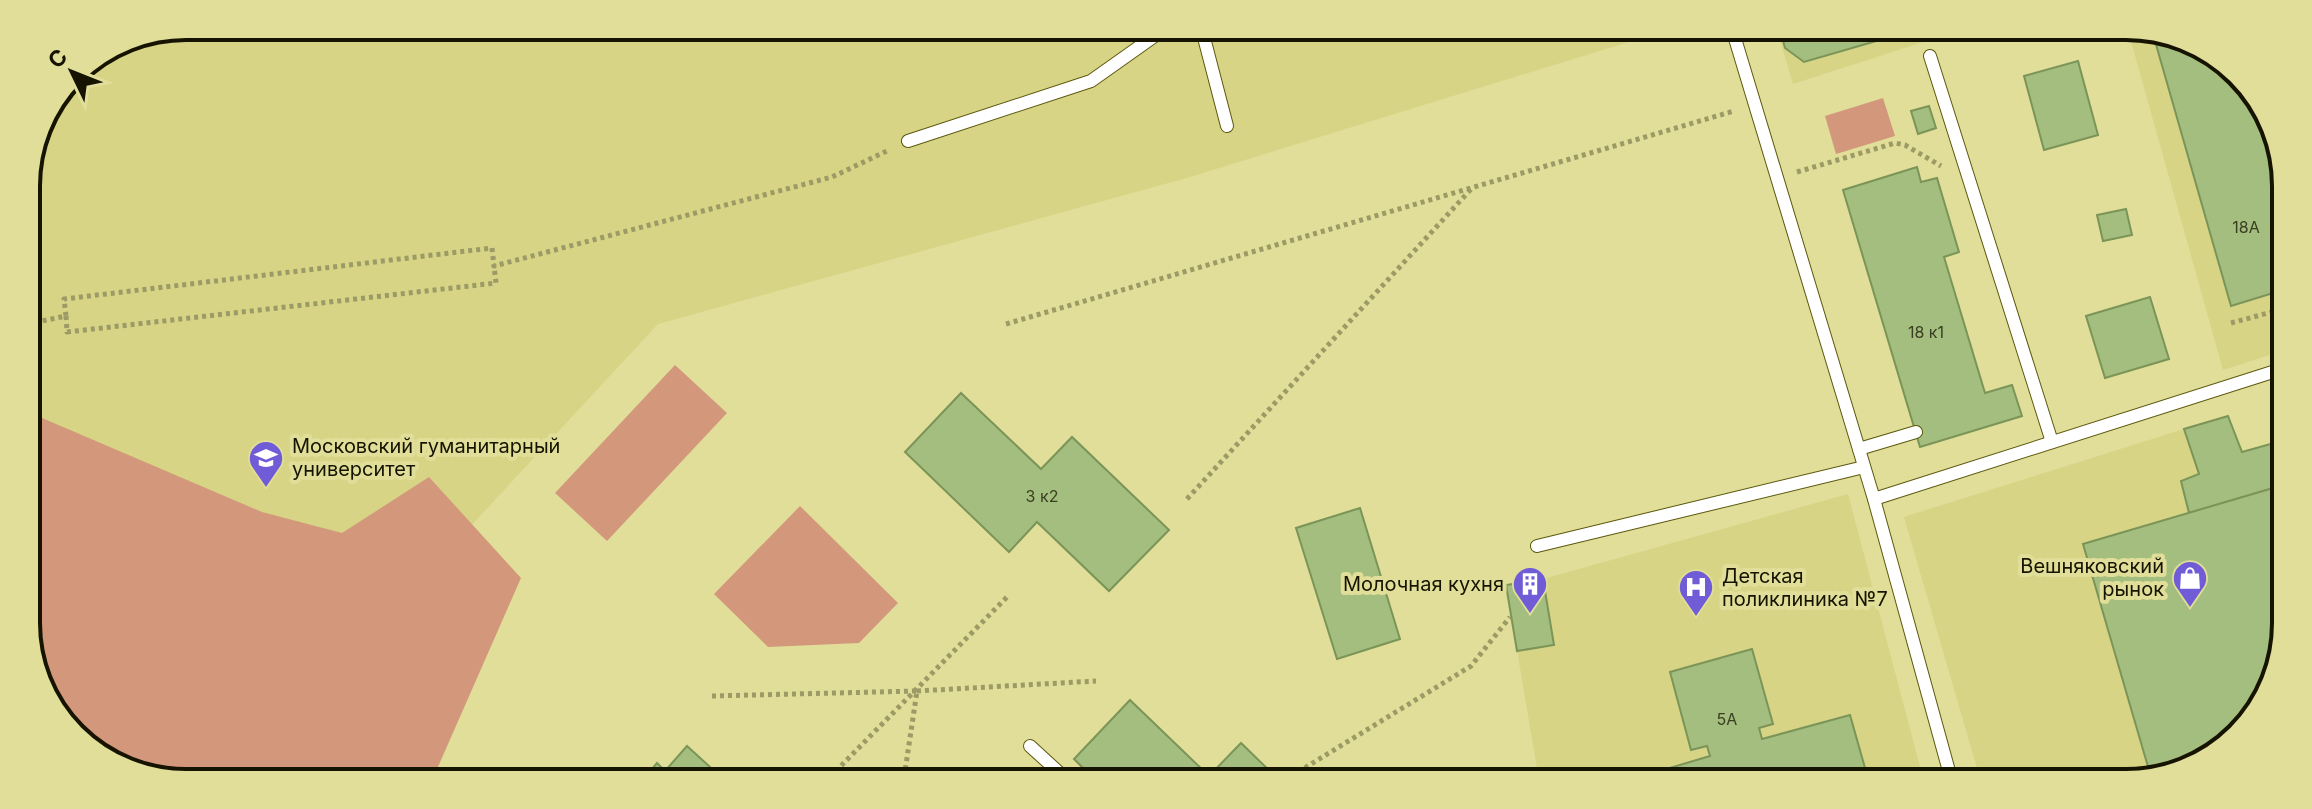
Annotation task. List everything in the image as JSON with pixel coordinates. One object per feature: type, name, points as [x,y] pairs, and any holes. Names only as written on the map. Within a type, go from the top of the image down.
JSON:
[{"type":"lane","points":[[908,141],[1091,81],[1149,40]]},
{"type":"lane","points":[[1205,40],[1227,126]]},
{"type":"lane","points":[[1735,40],[1874,499],[1948,769]]},
{"type":"lane","points":[[1930,56],[2052,442]]},
{"type":"lane","points":[[1874,499],[2272,372]]},
{"type":"lane","points":[[1859,449],[1916,432]]},
{"type":"lane","points":[[1537,546],[1864,467]]},
{"type":"lane","points":[[1030,746],[1055,769]]},
{"type":"path","points":[[1006,324],[1755,105]]},
{"type":"path","points":[[494,266],[832,177],[908,141]]},
{"type":"path","points":[[1777,178],[1895,143],[1905,145],[1969,181]]},
{"type":"path","points":[[1187,499],[1473,188]]},
{"type":"path","points":[[492,248],[494,266],[496,283],[67,332],[64,299],[492,248]]},
{"type":"path","points":[[2231,323],[2272,312]]},
{"type":"path","points":[[40,321],[66,316]]},
{"type":"path","points":[[838,769],[1007,597]]},
{"type":"path","points":[[1303,769],[1471,666],[1510,617]]},
{"type":"path","points":[[712,696],[917,691],[1096,681]]},
{"type":"path","points":[[905,769],[917,691]]},
{"type":"shaded area","name":"Московский гуманитарный университет","points":[[176,40],[1635,40],[1190,177],[658,324],[246,769],[167,768],[130,758],[97,739],[83,726],[70,712],[51,679],[40,633],[41,167],[48,139],[61,112],[112,112],[112,61],[130,51]]},
{"type":"shaded area","points":[[1780,40],[1929,40],[1793,84]]},
{"type":"shaded area","points":[[2131,40],[2164,45],[2198,60],[2264,139],[2272,176],[2272,354],[2223,370]]},
{"type":"shaded area","points":[[1883,98],[1895,136],[1836,154],[1825,116]]},
{"type":"shaded area","points":[[675,365],[727,413],[607,541],[555,493]]},
{"type":"shaded area","points":[[40,417],[262,512],[342,533],[429,477],[521,578],[437,769],[186,769],[167,768],[130,758],[97,739],[70,712],[51,679],[45,661],[40,633]]},
{"type":"shaded area","points":[[2184,429],[2199,474],[2181,481],[2189,513],[2083,545],[2148,767],[1977,769],[1904,517]]},
{"type":"shaded area","name":"Детская поликлиника №7","points":[[1848,494],[1921,769],[1537,769],[1506,585],[1543,579]]},
{"type":"shaded area","points":[[800,506],[898,603],[859,643],[768,647],[714,594]]},
{"type":"building","points":[[1783,40],[1880,40],[1804,62],[1785,48]]},
{"type":"building","points":[[2156,43],[2182,51],[2215,70],[2242,97],[2264,139],[2272,176],[2272,293],[2231,306]]},
{"type":"building","points":[[2078,61],[2098,135],[2044,150],[2024,76]]},
{"type":"building","points":[[1929,106],[1936,128],[1918,134],[1911,111]]},
{"type":"building","points":[[1917,167],[1921,182],[1937,178],[1959,252],[1944,257],[1985,393],[2012,385],[2022,416],[1920,447],[1843,190]]},
{"type":"building","points":[[2126,209],[2132,235],[2103,241],[2097,215]]},
{"type":"building","points":[[2150,297],[2169,359],[2105,378],[2086,316]]},
{"type":"building","points":[[961,393],[1041,469],[1072,437],[1169,530],[1109,591],[1037,522],[1009,552],[905,452]]},
{"type":"building","points":[[2228,416],[2242,452],[2272,444],[2272,488],[2189,513],[2181,481],[2199,474],[2184,429]]},
{"type":"building","name":"Вешняковский рынок","points":[[2272,488],[2271,642],[2261,679],[2247,704],[2222,733],[2182,758],[2148,767],[2083,544]]},
{"type":"building","points":[[1360,508],[1400,639],[1337,659],[1296,528]]},
{"type":"building","name":"Молочная кухня","points":[[1543,579],[1554,645],[1517,651],[1506,585]]},
{"type":"building","points":[[1752,649],[1773,724],[1759,728],[1762,739],[1850,715],[1865,769],[1666,769],[1710,756],[1707,746],[1691,750],[1670,672]]},
{"type":"building","points":[[1130,700],[1202,769],[1084,769],[1074,759]]},
{"type":"building","points":[[1241,743],[1268,769],[1216,769]]},
{"type":"building","points":[[687,746],[712,769],[667,769]]},
{"type":"place","name":"Московский гуманитарный университет","points":[[266,489]]},
{"type":"place","name":"Вешняковский рынок","points":[[2190,609]]},
{"type":"place","name":"Молочная кухня","points":[[1530,615]]},
{"type":"place","name":"Детская поликлиника №7","points":[[1696,618]]}]
